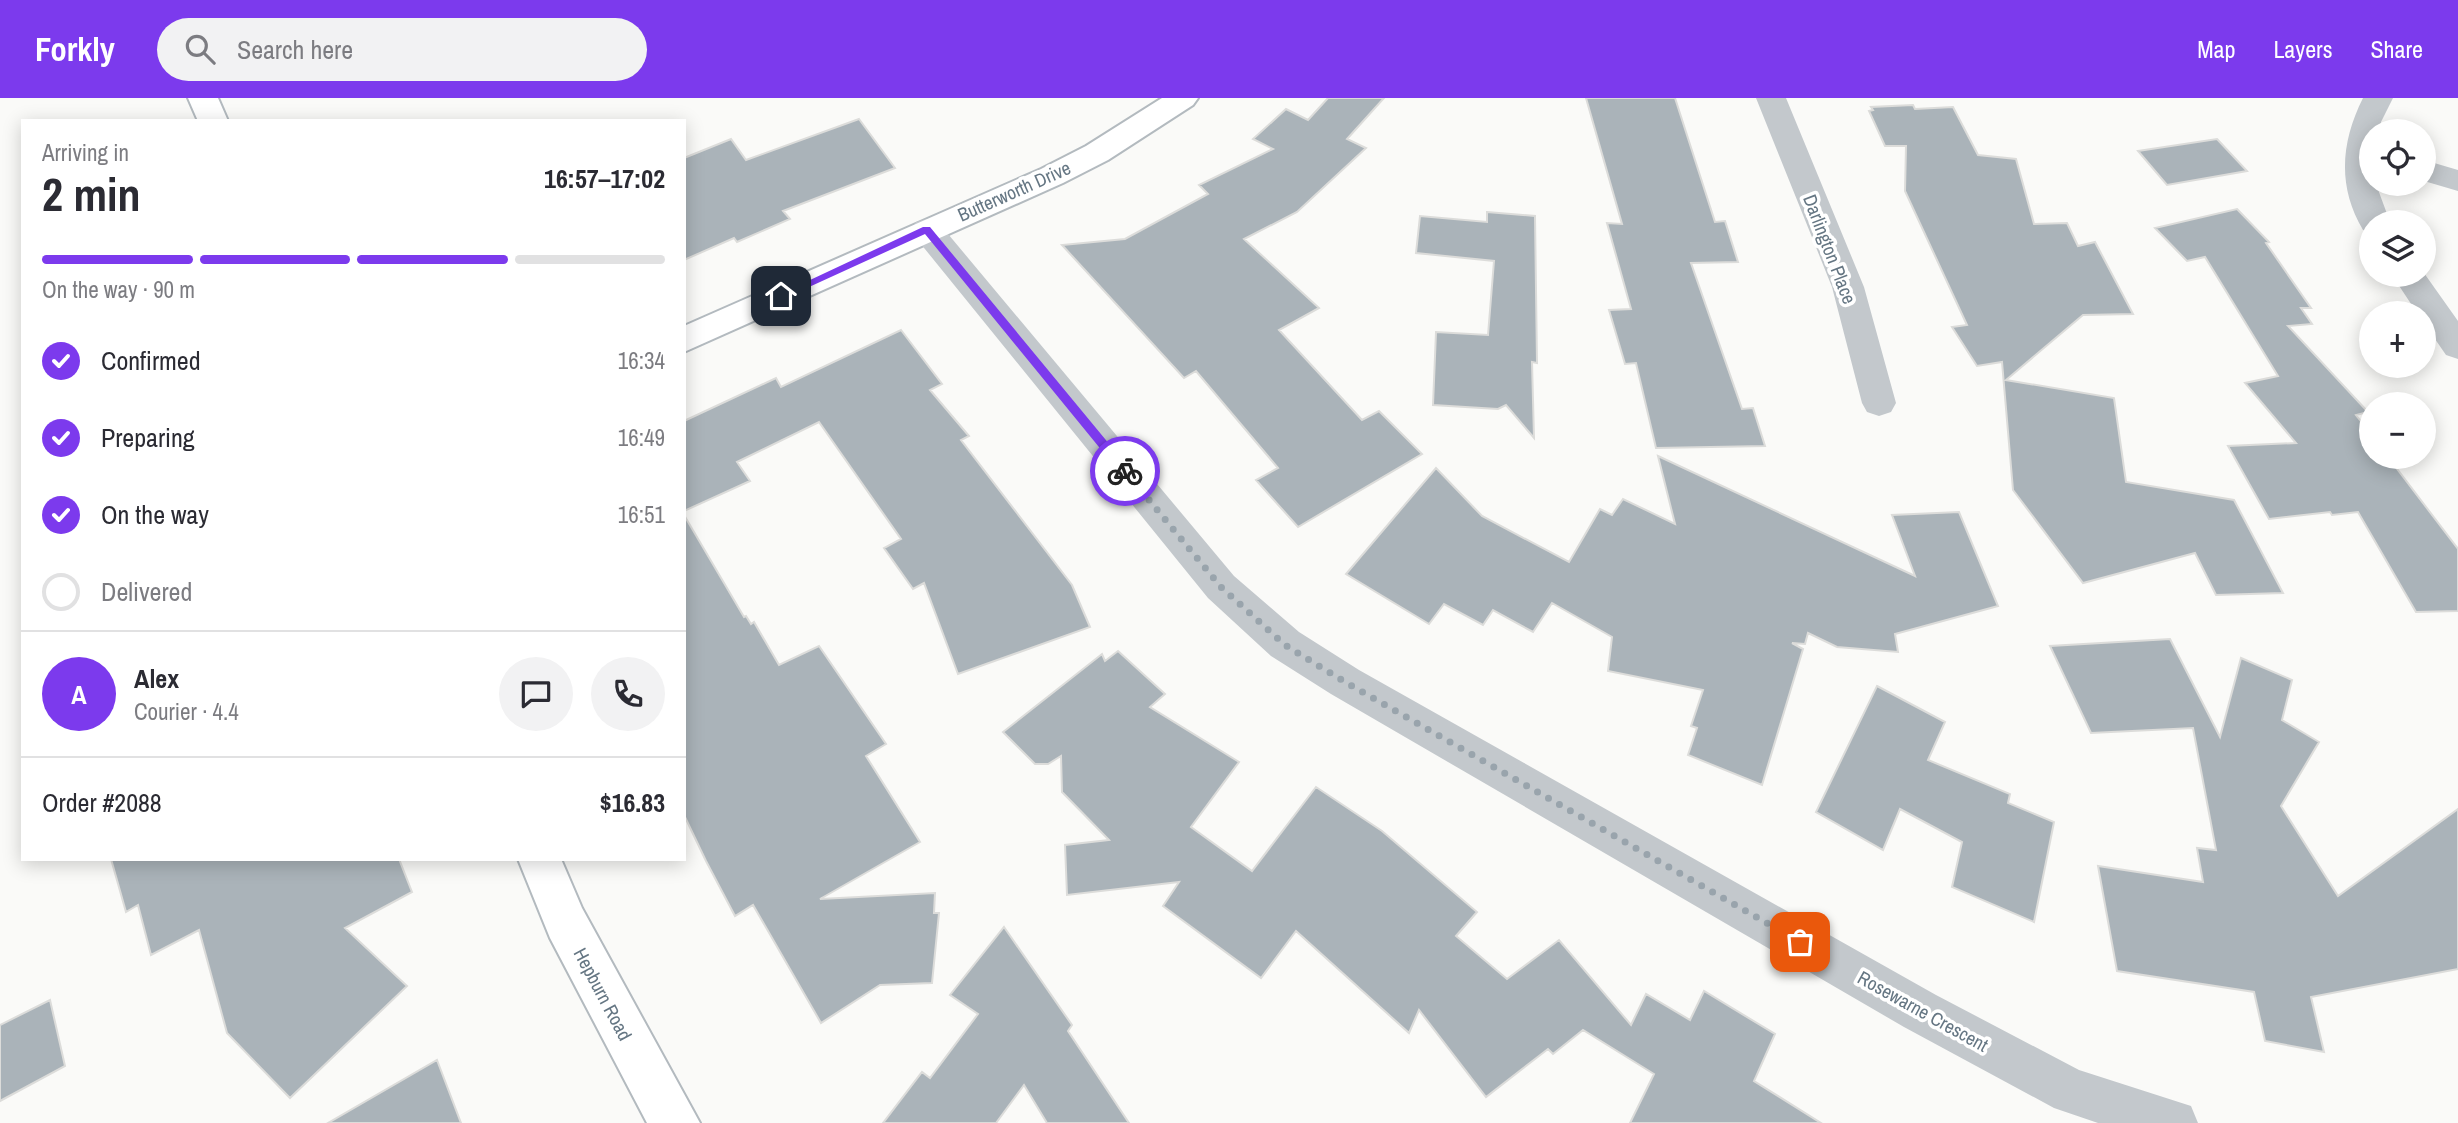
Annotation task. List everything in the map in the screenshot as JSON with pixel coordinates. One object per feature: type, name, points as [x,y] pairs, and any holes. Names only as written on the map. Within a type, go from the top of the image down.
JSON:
[{"type":"street","points":[[203,98],[212,119]]},
{"type":"street","name":"Butterworth Drive","points":[[686,339],[1052,176],[1097,153],[1183,98]]},
{"type":"street","name":"Darlington Place","points":[[1771,98],[1847,287],[1879,403]]},
{"type":"street","points":[[2368,119],[2378,98]]},
{"type":"street","points":[[2436,174],[2458,181]]},
{"type":"street","name":"Rosewarne Crescent","points":[[927,230],[1221,587],[1285,645],[1920,1011],[2071,1091],[2174,1123]]},
{"type":"street","points":[[2417,287],[2458,345]]},
{"type":"street","name":"Hepburn Road","points":[[540,861],[566,923],[664,1107],[676,1123]]},
{"type":"building","points":[[1328,98],[1384,98],[1347,139],[1366,148],[1297,212],[1244,239],[1319,308],[1279,330],[1362,420],[1379,411],[1422,454],[1298,527],[1256,480],[1278,468],[1196,371],[1184,378],[1062,245],[1125,239],[1208,194],[1199,185],[1273,149],[1253,139],[1286,109],[1308,120]]},
{"type":"building","points":[[1586,98],[1675,98],[1715,222],[1725,221],[1738,262],[1691,263],[1742,409],[1753,408],[1765,446],[1656,448],[1636,363],[1625,364],[1609,310],[1631,309],[1607,223],[1622,224]]},
{"type":"building","points":[[1913,105],[1915,109],[1953,107],[1978,155],[2016,159],[2034,224],[2067,223],[2078,246],[2095,242],[2133,314],[2083,315],[2006,380],[2114,398],[2126,482],[2234,500],[2283,593],[2216,595],[2195,553],[2083,583],[2013,490],[2002,362],[1977,366],[1952,327],[1967,325],[1905,191],[1906,146],[1885,146],[1869,111],[1873,110],[1871,107]]},
{"type":"building","points":[[859,119],[895,168],[783,211],[790,219],[737,242],[734,238],[686,259],[686,157],[731,139],[746,160]]},
{"type":"building","points":[[2217,139],[2247,171],[2167,185],[2138,151]]},
{"type":"building","points":[[2237,209],[2269,242],[2266,243],[2311,308],[2301,308],[2312,324],[2288,326],[2359,402],[2359,414],[2356,415],[2359,419],[2359,469],[2397,469],[2458,549],[2458,611],[2416,612],[2358,512],[2332,515],[2330,512],[2269,519],[2228,446],[2296,443],[2245,383],[2278,376],[2205,257],[2187,261],[2155,228]]},
{"type":"building","points":[[1487,212],[1535,216],[1537,363],[1532,362],[1534,438],[1506,405],[1498,409],[1433,405],[1436,332],[1488,335],[1494,261],[1416,253],[1420,216],[1487,222]]},
{"type":"building","points":[[901,330],[942,384],[930,390],[969,436],[961,440],[1072,585],[1090,627],[958,674],[924,583],[913,589],[884,548],[901,539],[819,422],[737,462],[750,481],[686,510],[686,420],[776,378],[781,387]]},
{"type":"building","points":[[1658,456],[1915,576],[1892,515],[1959,512],[1998,606],[1895,634],[1898,652],[1837,647],[1808,633],[1805,644],[1792,643],[1803,649],[1762,785],[1688,755],[1697,728],[1691,726],[1703,690],[1608,671],[1612,637],[1552,603],[1533,632],[1493,610],[1483,625],[1444,604],[1429,624],[1346,574],[1436,468],[1482,516],[1569,562],[1600,509],[1612,515],[1623,499],[1675,524]]},
{"type":"building","points":[[686,518],[744,617],[746,616],[751,624],[754,622],[779,665],[819,646],[886,744],[866,756],[920,842],[820,899],[935,893],[934,913],[939,913],[932,983],[880,985],[821,1023],[753,905],[735,916],[686,819]]},
{"type":"building","points":[[2170,639],[2220,737],[2241,658],[2292,680],[2282,720],[2319,742],[2281,806],[2338,896],[2458,809],[2458,969],[2311,997],[2324,1052],[2265,1041],[2254,992],[2117,971],[2098,866],[2203,882],[2197,848],[2216,850],[2193,728],[2091,733],[2050,646]]},
{"type":"building","points":[[1118,651],[1165,694],[1150,707],[1239,762],[1191,827],[1252,871],[1316,787],[1382,831],[1477,912],[1456,936],[1507,979],[1559,940],[1631,1025],[1646,994],[1690,1020],[1704,991],[1775,1034],[1754,1081],[1821,1123],[1630,1123],[1654,1074],[1583,1030],[1553,1054],[1548,1049],[1486,1097],[1419,1010],[1409,1033],[1296,931],[1261,978],[1163,906],[1179,882],[1067,895],[1065,845],[1109,840],[1062,792],[1061,756],[1048,764],[1035,764],[1003,732],[1102,654],[1105,661]]},
{"type":"building","points":[[1877,686],[1945,722],[1928,760],[2010,794],[2008,803],[2054,822],[2034,922],[1952,887],[1962,842],[1900,809],[1883,850],[1816,812]]},
{"type":"building","points":[[112,861],[400,861],[412,892],[345,928],[407,986],[290,1098],[227,1033],[199,930],[151,955],[138,905],[126,912]]},
{"type":"building","points":[[1004,927],[1072,1025],[1068,1031],[1129,1123],[1047,1123],[1024,1085],[996,1123],[883,1123],[922,1072],[930,1078],[978,1014],[950,995]]},
{"type":"building","points":[[50,1000],[65,1066],[0,1101],[0,1025]]},
{"type":"building","points":[[437,1060],[461,1123],[328,1123]]},
{"type":"way so far","points":[[1125,471],[1221,587],[1285,645],[1800,942]]},
{"type":"route","points":[[781,296],[927,230],[1125,471]]}]
